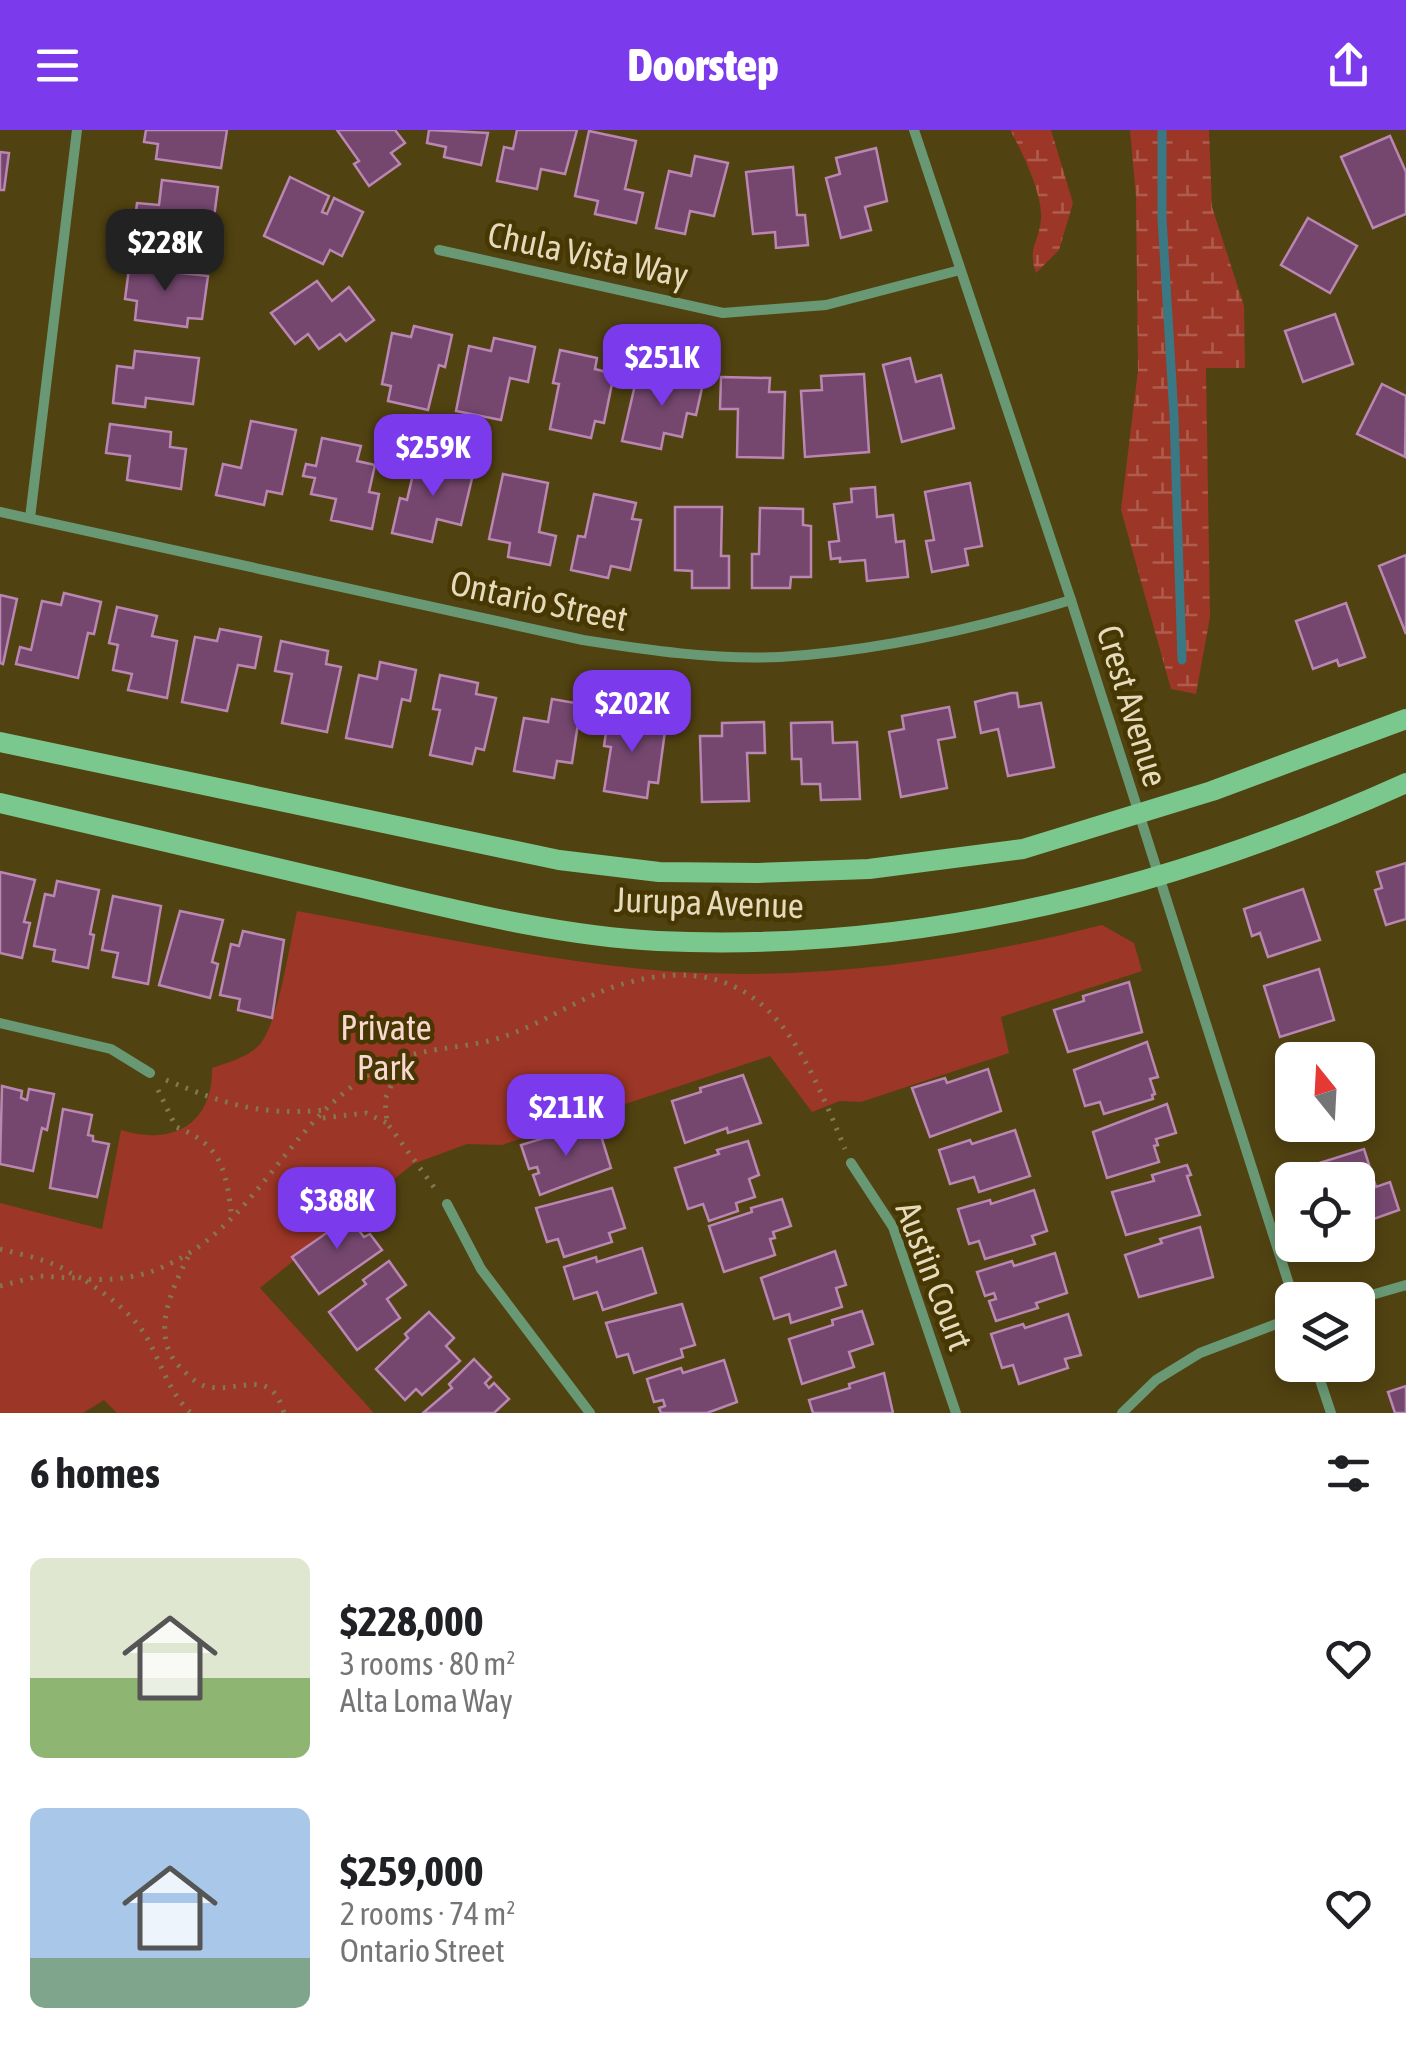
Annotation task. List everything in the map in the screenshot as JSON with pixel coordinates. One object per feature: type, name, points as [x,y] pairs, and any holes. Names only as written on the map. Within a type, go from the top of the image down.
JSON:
[{"type":"main road","name":"Jurupa Avenue","points":[[0,742],[559,860],[659,872],[758,873],[869,869],[1023,849],[1138,816],[1302,760],[1406,719]]},
{"type":"main road","name":"Jurupa Avenue","points":[[0,803],[430,904],[534,924],[655,940],[772,942],[874,936],[1030,910],[1159,877],[1355,806],[1406,783]]},
{"type":"street","points":[[30,518],[76,130]]},
{"type":"street","name":"Crest Avenue","points":[[914,130],[1070,600],[1288,1282]]},
{"type":"street","name":"Chula Vista Way","points":[[440,250],[724,312],[826,305],[960,270]]},
{"type":"street","name":"Ontario Street","points":[[0,512],[582,640],[656,652],[778,657],[914,641],[1070,600]]},
{"type":"street","points":[[0,1024],[111,1049],[150,1074]]},
{"type":"street","name":"Austin Court","points":[[851,1163],[893,1227],[956,1413]]},
{"type":"street","points":[[447,1204],[481,1269],[590,1413]]},
{"type":"street","points":[[1375,1294],[1406,1285]]},
{"type":"street","points":[[1122,1413],[1156,1380],[1200,1353],[1275,1324]]},
{"type":"street","points":[[1321,1382],[1331,1413]]},
{"type":"path","points":[[0,1286],[39,1276],[120,1278],[148,1273],[188,1256],[232,1220],[319,1118],[363,1079],[404,1057],[510,1035],[626,983],[692,977],[732,984],[761,1002],[788,1031],[811,1067],[851,1163]]},
{"type":"path","points":[[387,1122],[385,1098],[404,1057]]},
{"type":"path","points":[[150,1074],[232,1106],[287,1114],[327,1110]]},
{"type":"path","points":[[150,1074],[176,1126],[197,1135],[216,1153],[226,1173],[232,1220]]},
{"type":"path","points":[[319,1118],[366,1113],[387,1122],[447,1204]]},
{"type":"path","points":[[0,1249],[56,1265],[127,1313],[143,1332],[171,1389],[191,1413]]},
{"type":"path","points":[[188,1256],[165,1315],[166,1338],[173,1360],[204,1386],[266,1386],[276,1393],[284,1413]]},
{"type":"path","points":[[162,1368],[173,1360]]},
{"type":"green space","points":[[1010,130],[1051,130],[1073,203],[1059,250],[1036,273],[1033,251],[1041,219],[1039,198]]},
{"type":"green space","points":[[1130,130],[1209,130],[1212,207],[1244,306],[1245,368],[1206,368],[1210,617],[1196,694],[1171,689],[1121,510],[1138,370],[1136,197]]},
{"type":"green space","name":"Private Park","points":[[297,911],[555,958],[700,973],[874,967],[989,950],[1102,925],[1134,943],[1142,971],[1001,1017],[1009,1053],[861,1102],[840,1101],[812,1112],[770,1056],[502,1145],[467,1144],[413,1164],[260,1288],[374,1413],[117,1413],[104,1400],[83,1413],[0,1413],[0,1203],[102,1229],[121,1130],[157,1135],[186,1126],[205,1104],[212,1068],[245,1055],[261,1043],[278,999]]},
{"type":"building","points":[[146,130],[227,130],[221,168],[156,159],[158,144],[144,142]]},
{"type":"building","points":[[337,130],[395,130],[405,143],[391,153],[400,164],[369,186],[354,164],[359,161]]},
{"type":"building","points":[[429,130],[488,133],[481,165],[444,157],[446,147],[427,143]]},
{"type":"building","points":[[517,130],[577,130],[565,174],[541,169],[537,189],[497,181],[504,147],[513,149]]},
{"type":"building","points":[[589,131],[636,141],[625,189],[643,193],[636,223],[595,214],[598,201],[575,196]]},
{"type":"building","points":[[1390,136],[1406,172],[1406,214],[1373,228],[1341,157]]},
{"type":"building","points":[[876,148],[887,201],[865,207],[871,230],[841,238],[826,178],[840,174],[836,158]]},
{"type":"building","points":[[0,152],[9,153],[4,190],[0,190]]},
{"type":"building","points":[[695,156],[728,163],[714,216],[690,211],[685,234],[656,228],[669,171],[691,176]]},
{"type":"building","points":[[793,167],[797,215],[805,215],[808,245],[776,248],[775,232],[753,234],[746,172]]},
{"type":"building","points":[[290,177],[329,196],[322,212],[327,214],[334,198],[363,212],[342,256],[330,250],[323,264],[264,236]]},
{"type":"building","points":[[162,180],[218,187],[213,225],[197,222],[195,241],[168,237],[167,248],[132,244],[137,203],[159,205]]},
{"type":"building","points":[[1308,218],[1357,246],[1330,293],[1281,265]]},
{"type":"building","points":[[130,261],[163,265],[162,271],[208,276],[202,319],[188,318],[187,327],[135,320],[137,301],[125,299]]},
{"type":"building","points":[[317,281],[332,301],[349,287],[374,320],[346,341],[340,334],[319,349],[308,334],[295,344],[271,313]]},
{"type":"building","points":[[1335,314],[1353,364],[1303,382],[1285,331]]},
{"type":"building","points":[[414,326],[452,335],[445,367],[439,365],[428,410],[388,401],[391,386],[382,384],[392,333],[411,337]]},
{"type":"building","points":[[494,338],[535,347],[528,382],[510,378],[501,420],[456,411],[469,346],[491,351]]},
{"type":"building","points":[[560,350],[597,358],[595,369],[614,374],[604,423],[595,421],[591,438],[550,429],[559,384],[553,383]]},
{"type":"building","points":[[135,351],[199,358],[193,404],[146,398],[145,407],[113,403],[117,366],[133,368]]},
{"type":"building","points":[[910,358],[916,382],[941,375],[954,428],[902,442],[883,365]]},
{"type":"building","points":[[664,370],[704,379],[696,415],[687,413],[682,437],[664,433],[661,449],[622,441],[635,385],[660,390]]},
{"type":"building","points":[[864,374],[869,452],[805,457],[801,391],[822,390],[821,376]]},
{"type":"building","points":[[721,377],[770,378],[769,392],[785,392],[783,458],[737,457],[738,409],[720,409]]},
{"type":"building","points":[[1382,384],[1406,396],[1405,457],[1357,434]]},
{"type":"building","points":[[251,421],[296,430],[282,494],[267,491],[264,505],[216,495],[223,464],[241,468]]},
{"type":"building","points":[[110,424],[171,432],[170,447],[186,449],[181,489],[127,480],[130,456],[106,453]]},
{"type":"building","points":[[322,438],[361,446],[357,461],[375,465],[369,492],[379,494],[372,529],[331,520],[336,499],[311,494],[315,478],[303,476],[306,464],[316,466]]},
{"type":"building","points":[[417,457],[474,470],[461,525],[437,519],[432,542],[392,533],[400,498],[407,500]]},
{"type":"building","points":[[503,474],[548,483],[539,532],[556,536],[550,565],[508,557],[510,543],[489,539]]},
{"type":"building","points":[[970,483],[982,546],[965,549],[968,565],[932,572],[926,541],[934,540],[925,492]]},
{"type":"building","points":[[875,487],[877,517],[893,515],[896,542],[904,541],[908,577],[867,581],[865,560],[831,559],[829,542],[839,541],[834,504],[852,502],[851,489]]},
{"type":"building","points":[[594,494],[636,503],[632,519],[641,520],[630,570],[611,566],[608,578],[571,570],[578,536],[585,537]]},
{"type":"building","points":[[675,507],[722,507],[721,556],[729,556],[729,588],[692,588],[692,571],[675,570]]},
{"type":"building","points":[[760,508],[803,509],[803,525],[811,526],[811,577],[791,577],[790,588],[752,588],[752,554],[759,554]]},
{"type":"building","points":[[1406,555],[1406,634],[1379,566]]},
{"type":"building","points":[[64,593],[101,602],[94,634],[88,633],[78,678],[16,664],[20,647],[31,650],[42,601],[61,605]]},
{"type":"building","points":[[0,595],[17,599],[3,664],[0,663]]},
{"type":"building","points":[[1346,603],[1365,657],[1339,666],[1337,660],[1313,669],[1296,621]]},
{"type":"building","points":[[117,607],[157,616],[152,636],[177,641],[167,698],[128,690],[132,674],[113,670],[118,645],[109,643]]},
{"type":"building","points":[[220,629],[261,637],[255,668],[238,665],[227,711],[182,702],[195,637],[217,641]]},
{"type":"building","points":[[281,641],[328,651],[326,664],[341,667],[327,732],[282,723],[292,674],[275,671]]},
{"type":"building","points":[[380,662],[416,670],[410,701],[402,699],[392,747],[346,738],[359,675],[377,679]]},
{"type":"building","points":[[440,675],[478,683],[476,694],[496,698],[484,750],[476,748],[472,764],[430,755],[440,710],[433,709]]},
{"type":"building","points":[[1017,693],[1019,707],[1041,703],[1054,767],[1008,776],[998,729],[981,733],[975,702]]},
{"type":"building","points":[[552,699],[581,704],[572,763],[557,761],[554,778],[514,771],[524,718],[548,722]]},
{"type":"building","points":[[949,707],[955,737],[938,740],[947,788],[901,797],[889,732],[904,729],[902,716]]},
{"type":"building","points":[[609,712],[648,717],[646,729],[665,731],[658,783],[649,782],[647,798],[604,791],[611,747],[604,746]]},
{"type":"building","points":[[764,722],[765,753],[747,753],[749,801],[702,802],[700,736],[722,736],[722,723]]},
{"type":"building","points":[[832,722],[833,743],[857,742],[860,799],[821,800],[820,784],[802,784],[801,759],[792,759],[791,723]]},
{"type":"building","points":[[1406,863],[1406,919],[1386,925],[1375,890],[1382,888],[1377,872]]},
{"type":"building","points":[[0,872],[35,880],[24,922],[30,923],[22,958],[0,953]]},
{"type":"building","points":[[57,881],[99,890],[88,968],[53,961],[55,950],[34,946],[45,894],[54,896]]},
{"type":"building","points":[[1303,889],[1320,940],[1268,957],[1260,933],[1252,936],[1244,909]]},
{"type":"building","points":[[113,896],[161,906],[148,984],[113,977],[118,953],[102,950]]},
{"type":"building","points":[[180,911],[223,920],[212,962],[218,964],[210,998],[159,985]]},
{"type":"building","points":[[243,931],[284,940],[272,1018],[238,1010],[240,999],[220,995],[231,944],[239,946]]},
{"type":"building","points":[[1319,969],[1334,1020],[1280,1037],[1264,986]]},
{"type":"building","points":[[1129,982],[1142,1032],[1068,1052],[1054,1010]]},
{"type":"building","points":[[1147,1042],[1158,1077],[1150,1079],[1153,1099],[1104,1114],[1100,1102],[1085,1106],[1074,1070]]},
{"type":"building","points":[[988,1069],[1001,1111],[930,1137],[912,1088],[945,1078],[947,1083]]},
{"type":"building","points":[[743,1075],[761,1123],[728,1133],[727,1128],[685,1143],[672,1101]]},
{"type":"building","points":[[2,1086],[22,1091],[21,1098],[27,1100],[29,1089],[54,1094],[33,1171],[0,1164]]},
{"type":"building","points":[[1167,1104],[1176,1133],[1156,1139],[1159,1162],[1107,1178],[1093,1132]]},
{"type":"building","points":[[63,1109],[92,1115],[88,1135],[93,1136],[93,1141],[109,1144],[97,1197],[50,1188]]},
{"type":"building","points":[[598,1126],[611,1168],[540,1195],[533,1175],[539,1173],[537,1167],[529,1169],[521,1145],[554,1135],[556,1140]]},
{"type":"building","points":[[1015,1130],[1030,1176],[979,1192],[974,1177],[950,1184],[939,1150]]},
{"type":"building","points":[[748,1141],[759,1175],[749,1179],[755,1197],[736,1203],[738,1211],[709,1221],[703,1204],[688,1209],[675,1168]]},
{"type":"building","points":[[1364,1149],[1368,1162],[1322,1162]]},
{"type":"building","points":[[1187,1165],[1200,1215],[1126,1235],[1112,1192],[1154,1181],[1152,1175]]},
{"type":"building","points":[[1390,1182],[1399,1210],[1375,1219],[1375,1184],[1376,1187]]},
{"type":"building","points":[[612,1188],[625,1228],[609,1233],[612,1242],[564,1257],[558,1239],[547,1242],[536,1208]]},
{"type":"building","points":[[1034,1190],[1047,1231],[1032,1236],[1035,1244],[985,1259],[979,1241],[969,1244],[958,1209],[990,1200],[991,1204]]},
{"type":"building","points":[[782,1199],[791,1226],[773,1232],[775,1238],[770,1239],[775,1255],[724,1272],[709,1226]]},
{"type":"building","points":[[353,1207],[367,1226],[360,1232],[364,1237],[370,1234],[382,1250],[319,1294],[292,1257],[328,1232],[325,1228]]},
{"type":"building","points":[[1200,1227],[1213,1277],[1139,1297],[1125,1255]]},
{"type":"building","points":[[642,1248],[656,1293],[603,1310],[597,1292],[574,1299],[564,1267]]},
{"type":"building","points":[[835,1251],[846,1285],[836,1288],[842,1307],[791,1323],[789,1314],[774,1319],[761,1278]]},
{"type":"building","points":[[1055,1253],[1067,1293],[1036,1303],[1038,1308],[996,1321],[989,1301],[996,1299],[994,1293],[985,1296],[977,1272]]},
{"type":"building","points":[[389,1261],[406,1285],[387,1299],[400,1318],[357,1350],[329,1312]]},
{"type":"building","points":[[682,1304],[695,1345],[681,1349],[683,1357],[634,1373],[628,1354],[617,1357],[606,1323]]},
{"type":"building","points":[[862,1311],[873,1344],[849,1352],[854,1367],[802,1384],[789,1339]]},
{"type":"building","points":[[429,1312],[454,1338],[446,1346],[460,1361],[422,1395],[416,1389],[405,1400],[376,1369]]},
{"type":"building","points":[[1068,1314],[1081,1355],[1065,1359],[1068,1368],[1019,1384],[1013,1365],[1002,1368],[991,1334]]},
{"type":"building","points":[[474,1359],[491,1377],[485,1383],[489,1388],[494,1383],[509,1399],[494,1413],[423,1413],[452,1388],[449,1384]]},
{"type":"building","points":[[724,1360],[737,1402],[707,1413],[661,1413],[663,1400],[654,1402],[647,1379]]},
{"type":"building","points":[[884,1373],[893,1413],[813,1413],[809,1400]]},
{"type":"building","points":[[1406,1386],[1406,1413],[1395,1413],[1388,1392]]},
{"type":"waterway","points":[[1162,130],[1162,218],[1174,416],[1182,660]]}]
